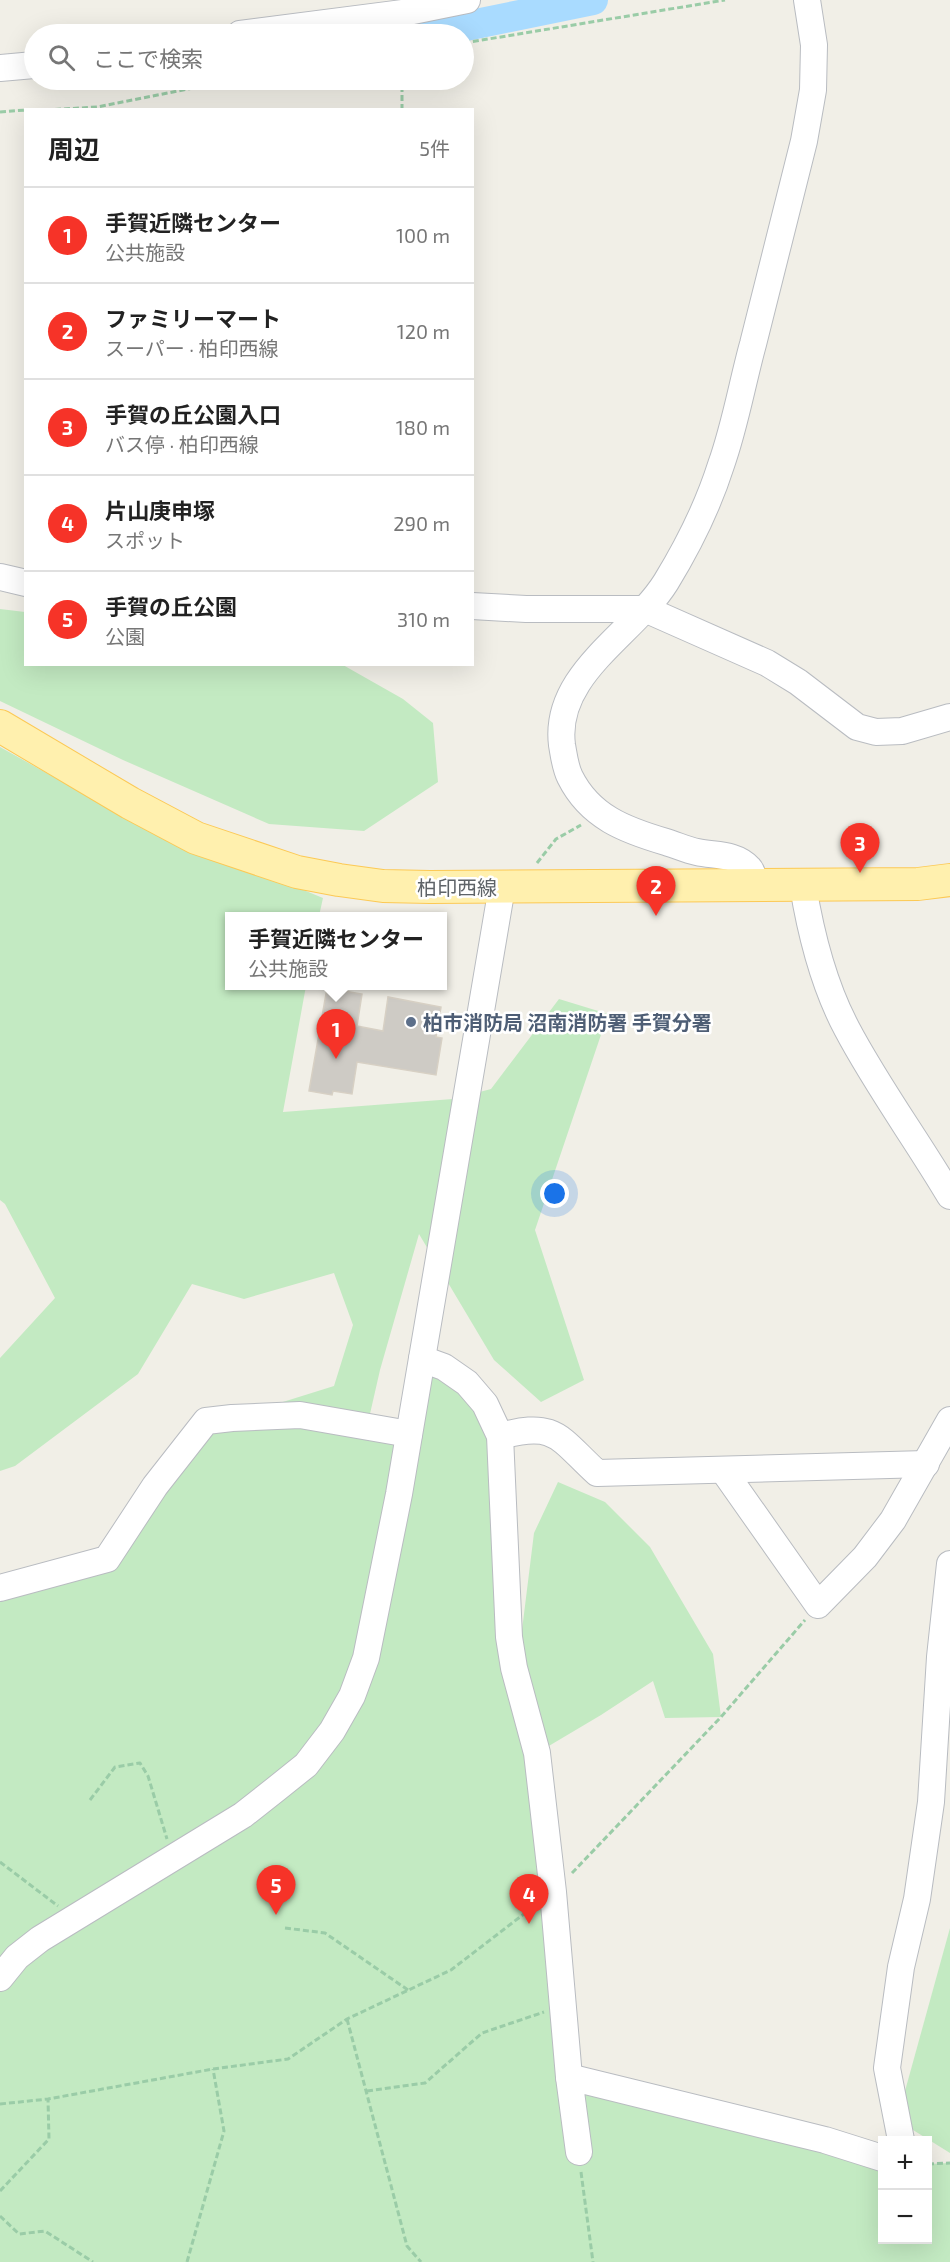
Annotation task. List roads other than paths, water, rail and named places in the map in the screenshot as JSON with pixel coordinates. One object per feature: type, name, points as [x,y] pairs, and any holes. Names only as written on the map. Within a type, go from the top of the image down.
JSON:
[{"type":"main road","name":"柏印西線","points":[[0,726],[130,803],[196,838],[297,872],[383,886],[918,884],[950,880]]},
{"type":"street","points":[[318,24],[403,13],[468,0]]},
{"type":"street","points":[[756,885],[751,869],[740,861],[727,856],[697,852],[630,832],[602,816],[584,798],[570,777],[564,761],[561,736],[565,709],[577,682],[645,609],[665,584],[691,537],[721,465],[806,131],[813,90],[814,45],[807,0]]},
{"type":"street","points":[[0,68],[24,66]]},
{"type":"street","points":[[0,577],[24,583]]},
{"type":"street","points":[[474,606],[526,609],[645,609],[766,663],[798,682],[857,726],[876,732],[902,731],[950,717]]},
{"type":"street","points":[[803,885],[813,944],[846,1029],[950,1196]]},
{"type":"street","points":[[0,1978],[17,1957],[74,1917],[243,1815],[306,1765],[332,1731],[352,1696],[366,1658],[377,1608],[512,887]]},
{"type":"street","points":[[422,1359],[444,1367],[467,1383],[485,1404],[500,1436],[509,1637],[514,1668],[537,1753],[553,1893],[569,2077],[579,2152]]},
{"type":"street","points":[[0,1588],[107,1559],[155,1486],[206,1421],[300,1415],[409,1434]]},
{"type":"street","points":[[723,1470],[819,1605],[865,1557],[892,1520],[950,1420]]},
{"type":"street","points":[[500,1436],[524,1429],[543,1430],[555,1434],[597,1473],[926,1464]]},
{"type":"street","points":[[900,2136],[887,2068],[901,1966],[917,1899],[931,1803],[939,1658],[950,1563]]},
{"type":"street","points":[[569,2077],[825,2140],[878,2157]]},
{"type":"waterway","points":[[474,24],[593,0]]},
{"type":"place","name":"手賀の丘公園入口","points":[[860,873]]},
{"type":"place","name":"ファミリーマート","points":[[656,916]]},
{"type":"place","name":"柏市消防局 沼南消防署 手賀分署","points":[[411,1022]]},
{"type":"place","name":"手賀近隣センター","points":[[336,1059]]},
{"type":"place","name":"手賀の丘公園","points":[[276,1915]]},
{"type":"place","name":"片山庚申塚","points":[[529,1924]]}]
